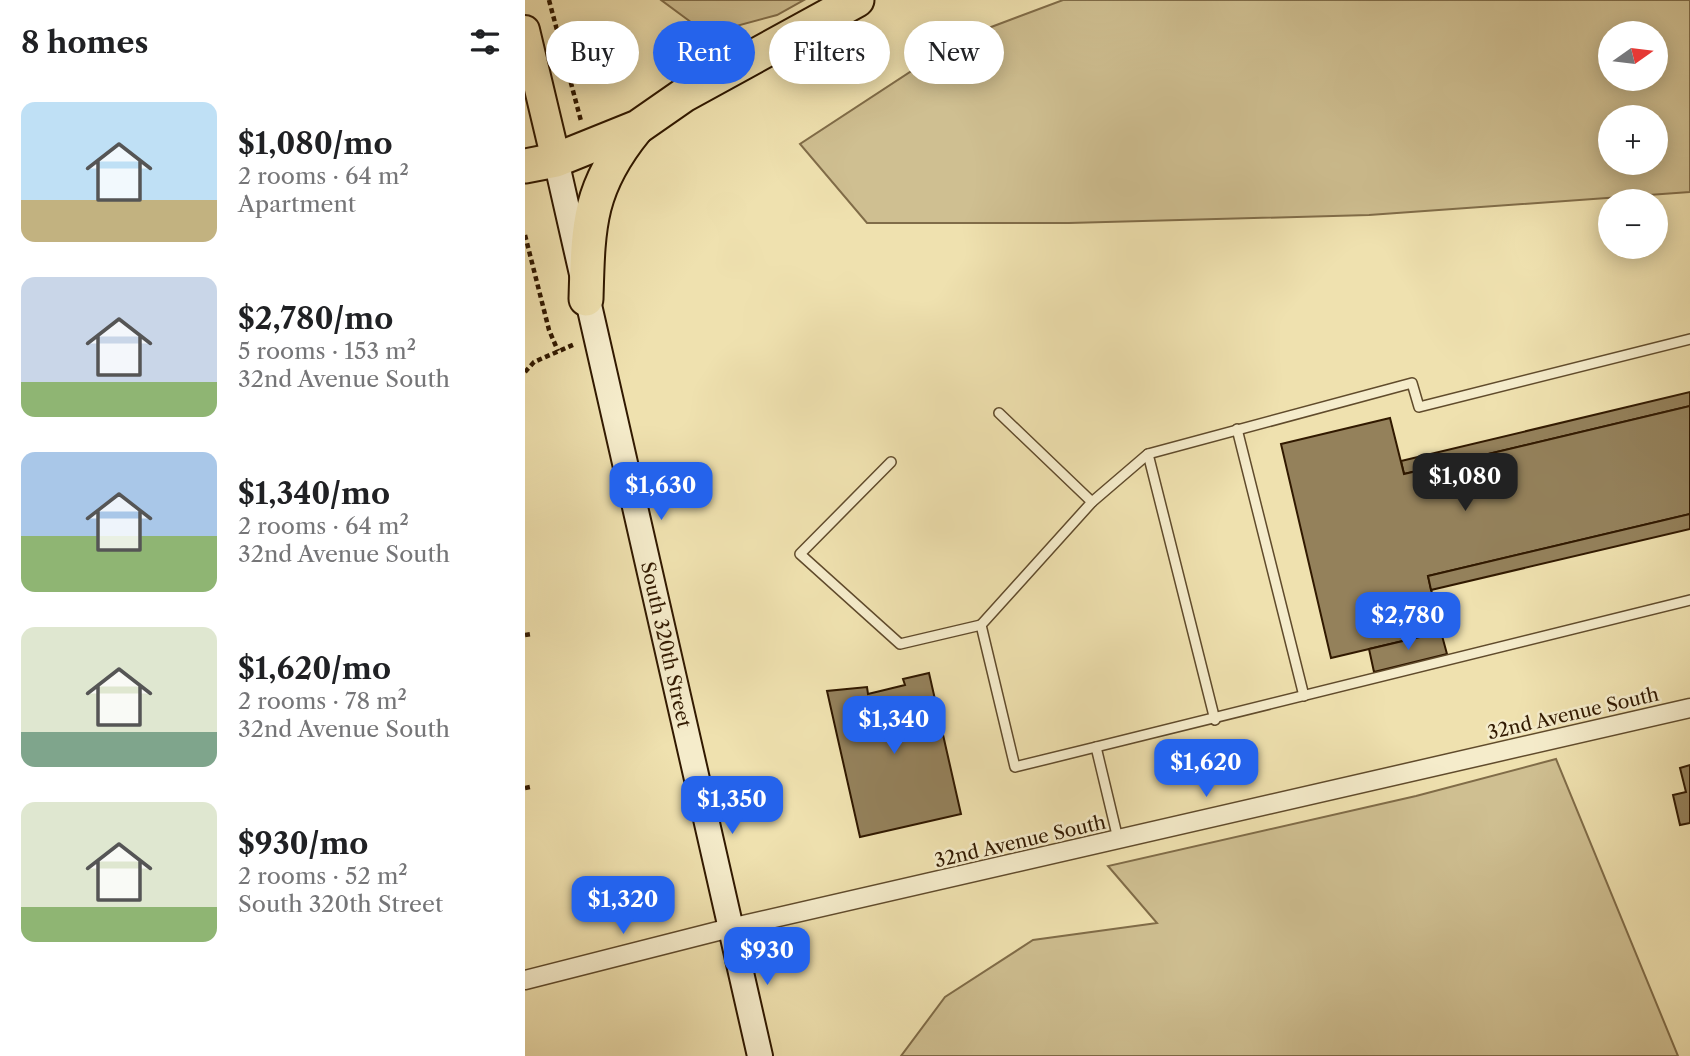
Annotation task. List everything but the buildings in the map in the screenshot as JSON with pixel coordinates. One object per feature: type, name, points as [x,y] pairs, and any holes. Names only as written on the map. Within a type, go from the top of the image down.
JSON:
[{"type":"highway","points":[[540,163],[638,127],[684,95],[857,0]]},
{"type":"highway","points":[[586,299],[588,229],[599,187],[613,158],[638,127]]},
{"type":"main road","name":"South 320th Street","points":[[525,30],[540,163],[586,299],[760,1056]]},
{"type":"street","name":"32nd Avenue South","points":[[525,980],[730,928],[1690,708]]},
{"type":"lane","points":[[891,462],[800,554],[901,644],[981,625],[1092,502],[1148,454],[1412,383],[1419,407],[1690,339]]},
{"type":"lane","points":[[999,413],[1092,502]]},
{"type":"lane","points":[[1237,429],[1304,696]]},
{"type":"lane","points":[[1148,454],[1215,720]]},
{"type":"lane","points":[[981,625],[1015,767],[1215,720],[1690,600]]},
{"type":"lane","points":[[1096,747],[1118,839]]},
{"type":"path","points":[[549,0],[583,129]]},
{"type":"path","points":[[525,235],[549,330],[558,351]]},
{"type":"path","points":[[525,372],[534,362],[594,335]]},
{"type":"shaded area","points":[[661,0],[804,0],[777,15],[755,21],[689,21]]},
{"type":"shaded area","points":[[1063,0],[1690,0],[1690,192],[1668,194],[1668,189],[1598,189],[1598,199],[1369,215],[1069,223],[867,223],[800,144],[904,76],[904,84],[1004,84],[1004,22]]},
{"type":"shaded area","points":[[1556,759],[1678,1056],[901,1056],[945,997],[1033,940],[1157,923],[1108,866],[1416,796]]}]
